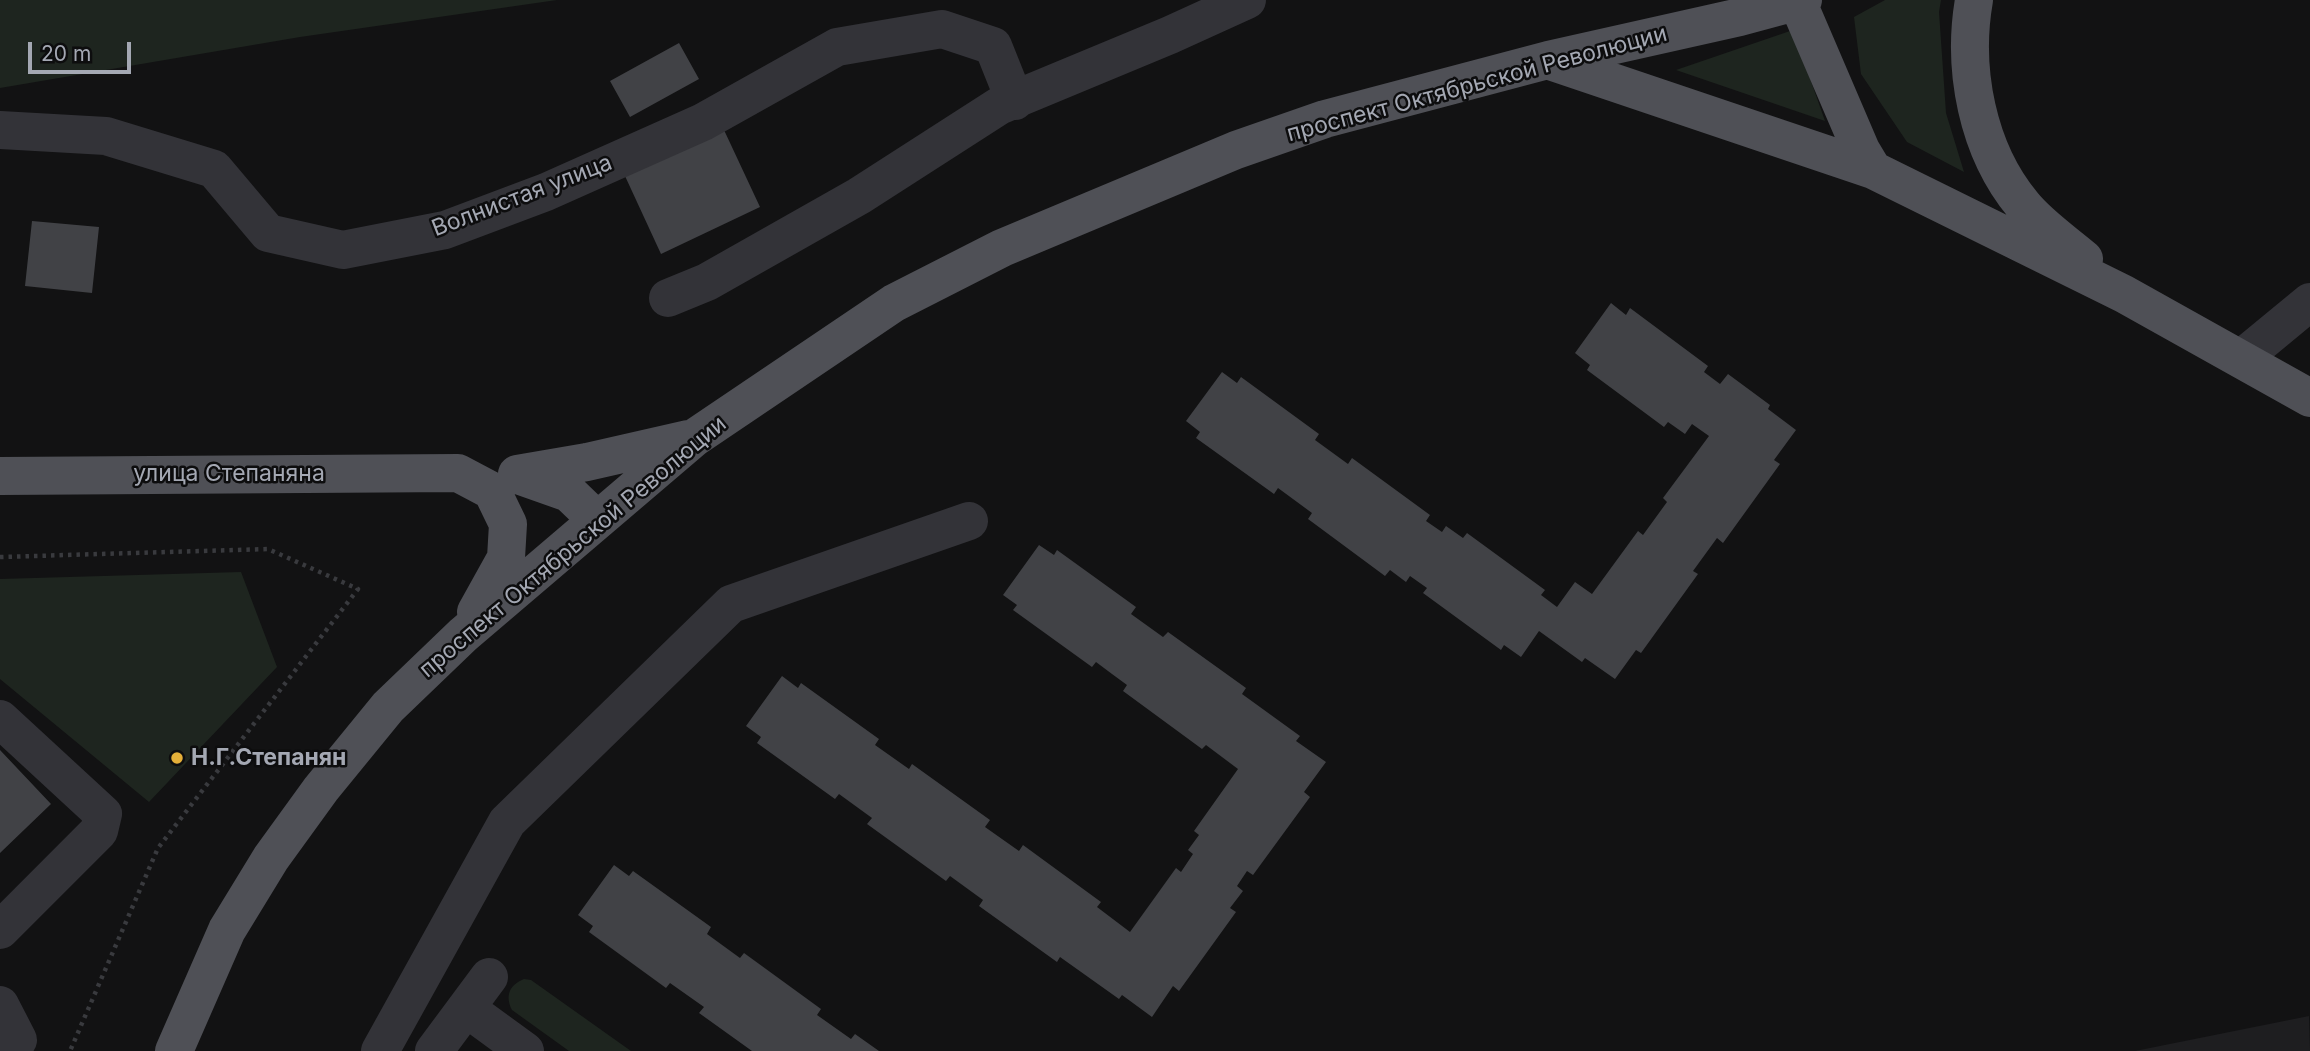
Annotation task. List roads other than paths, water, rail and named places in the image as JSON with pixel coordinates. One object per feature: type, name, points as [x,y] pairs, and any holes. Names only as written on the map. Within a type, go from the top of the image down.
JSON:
[{"type":"main road","points":[[1973,0],[1969,26],[1975,102],[1996,167],[2024,207],[2124,294]]},
{"type":"main road","points":[[1800,1],[1861,150],[1873,170]]},
{"type":"main road","name":"проспект Октябрьской Революции","points":[[174,1051],[227,930],[271,858],[321,789],[388,707],[463,635],[694,438],[894,303],[1002,248],[1223,155],[1325,119],[1548,60],[1800,1]]},
{"type":"main road","points":[[1548,60],[1873,170],[2124,294],[2310,398]]},
{"type":"main road","name":"улица Степаняна","points":[[516,474],[587,462],[694,438]]},
{"type":"main road","name":"улица Степаняна","points":[[0,476],[458,473],[492,492],[508,524],[506,558],[463,635]]},
{"type":"main road","name":"улица Степаняна","points":[[516,474],[569,492],[597,520]]},
{"type":"street","points":[[668,298],[707,282],[859,196],[999,106],[1247,0]]},
{"type":"street","name":"Волнистая улица","points":[[0,130],[106,136],[214,169],[268,233],[343,250],[445,230],[545,192],[703,122],[837,47],[942,29],[993,46],[1015,101]]},
{"type":"street","points":[[2242,358],[2310,302]]},
{"type":"street","name":"улица Степаняна","points":[[458,473],[516,474]]},
{"type":"street","points":[[380,1051],[507,822],[732,604],[969,521]]},
{"type":"street","points":[[0,719],[103,814],[99,831],[0,930]]},
{"type":"street","points":[[434,1051],[489,977]]},
{"type":"street","points":[[0,1005],[18,1040],[7,1051]]},
{"type":"street","points":[[466,1008],[525,1051]]},
{"type":"place","name":"Н.Г.Степанян","points":[[177,758]]}]
